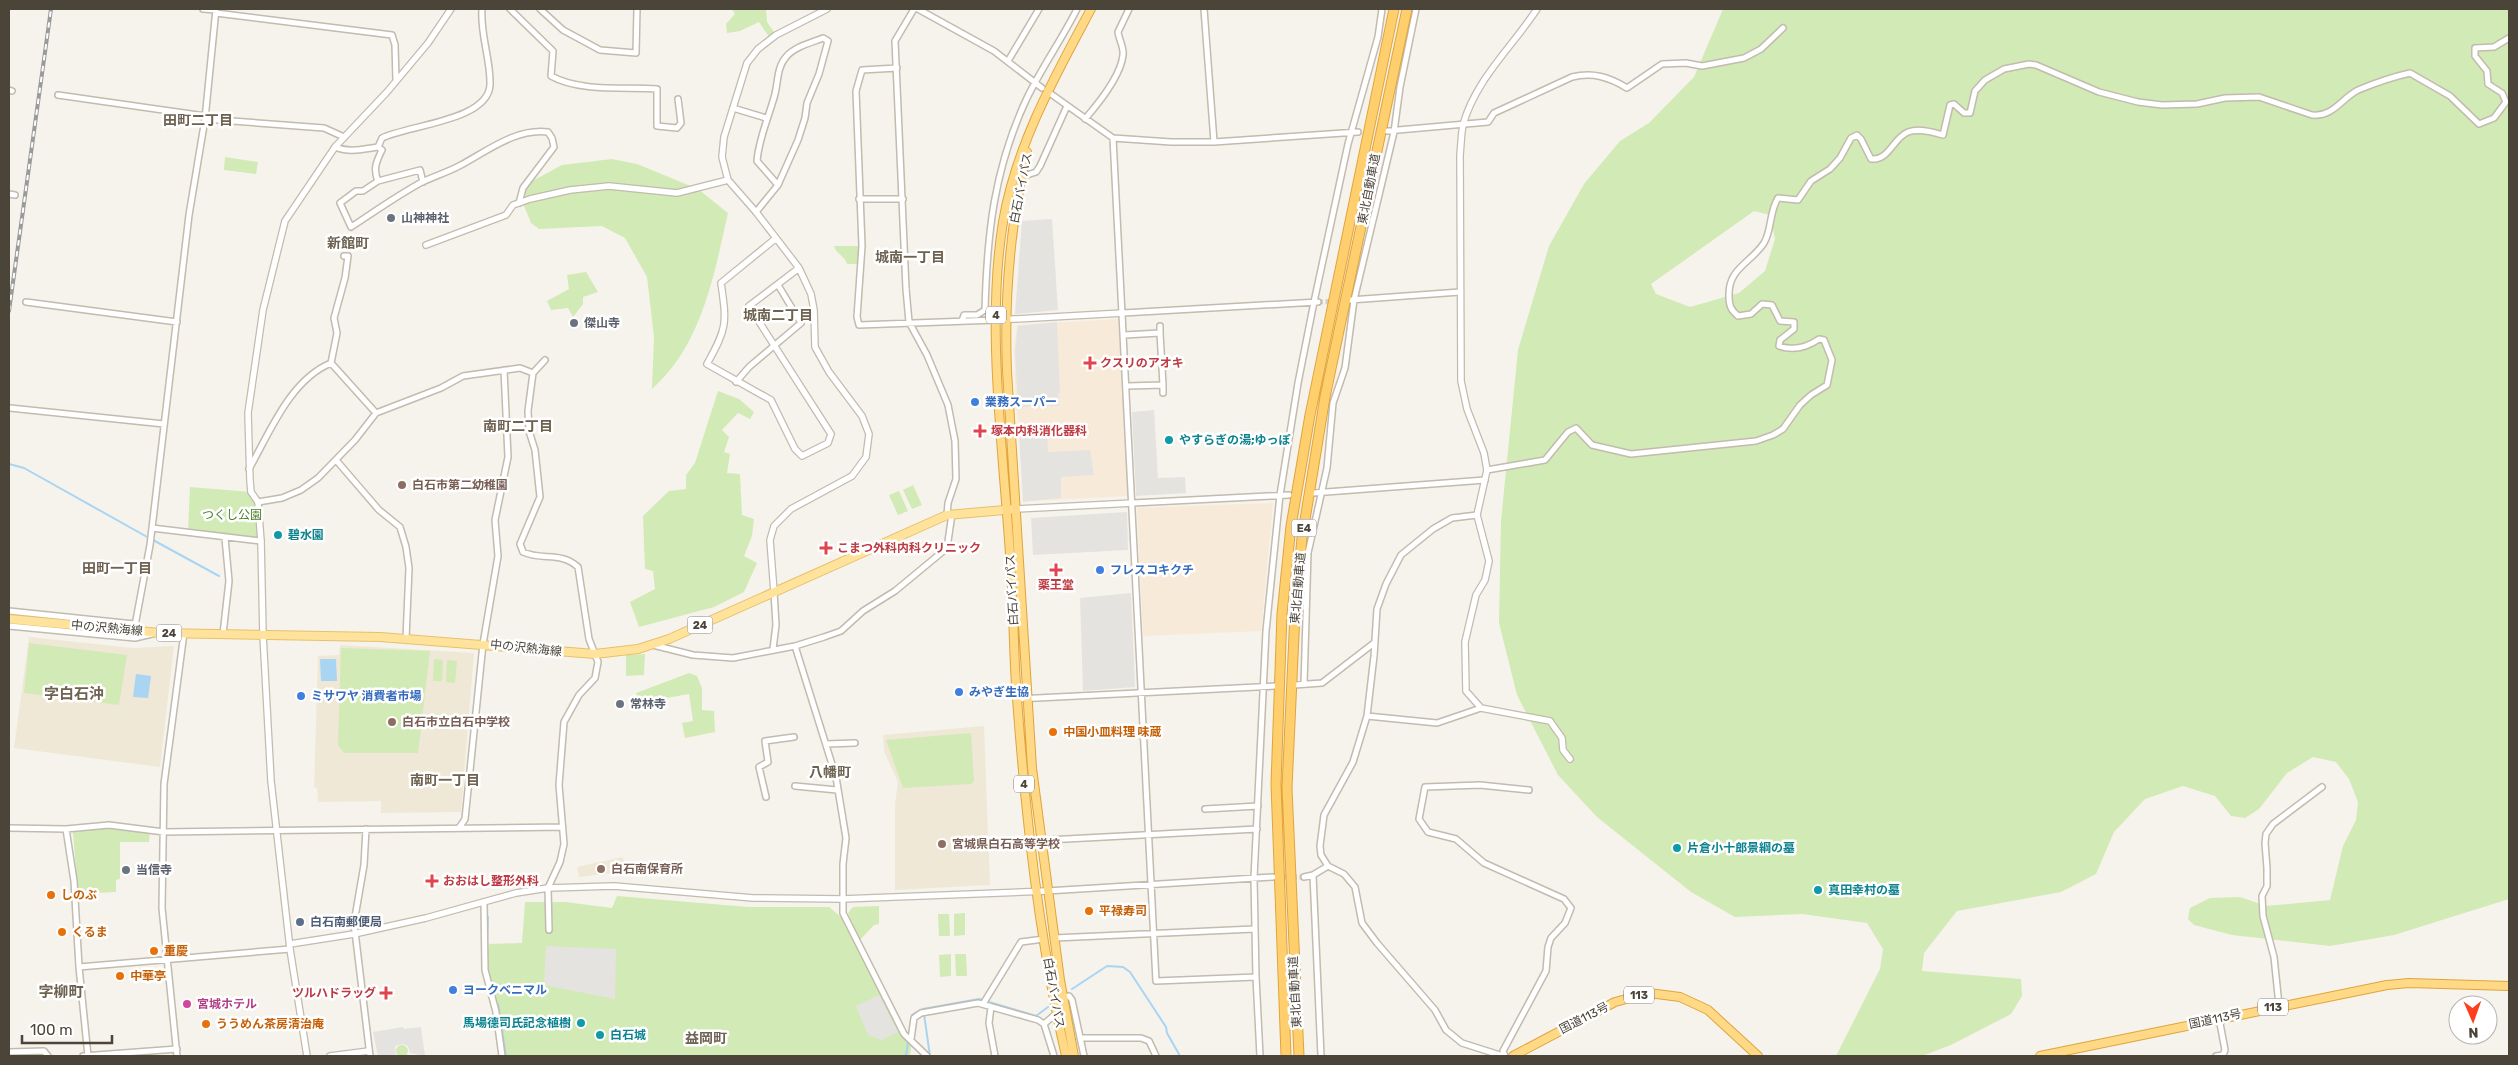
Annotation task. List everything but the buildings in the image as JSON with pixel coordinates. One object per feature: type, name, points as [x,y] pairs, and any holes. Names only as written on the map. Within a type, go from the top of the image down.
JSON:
[{"type":"highway","name":"白石バイパス","points":[[1066,1056],[1036,892],[1017,700],[996,320],[1003,221],[1014,175],[1049,88],[1091,9]]},
{"type":"highway","name":"東北自動車道","points":[[1286,1056],[1279,911],[1276,776],[1282,614],[1288,554],[1311,406],[1394,9]]},
{"type":"highway","name":"東北自動車道","points":[[1299,1056],[1287,788],[1289,714],[1299,566],[1311,474],[1325,397],[1407,9]]},
{"type":"highway","name":"白石バイパス","points":[[1034,126],[1021,177],[1010,245],[1005,320],[1032,768],[1047,891],[1074,1056]]},
{"type":"highway","name":"国道113号","points":[[2040,1056],[2387,985],[2410,983],[2509,986]]},
{"type":"highway","name":"国道113号","points":[[1516,1054],[1615,1002],[1649,993],[1680,997],[1708,1010],[1758,1056]]},
{"type":"main road","name":"中の沢熱海線","points":[[9,619],[74,626],[134,627],[160,633],[406,639],[595,654],[653,646],[950,515],[1016,509]]},
{"type":"street","points":[[203,9],[392,36],[395,45],[396,80]]},
{"type":"street","points":[[307,1056],[290,946],[271,781],[263,635],[262,541],[258,502],[251,492],[248,413],[263,310],[285,220],[334,147],[387,92],[428,43],[451,9]]},
{"type":"street","points":[[378,147],[382,138],[393,132],[477,109],[487,98],[490,85],[481,24],[482,9]]},
{"type":"street","points":[[510,9],[554,51],[551,76],[559,80],[589,86],[657,89],[656,126],[677,128],[681,123],[678,99]]},
{"type":"street","points":[[540,9],[563,30],[600,50],[636,53],[637,9]]},
{"type":"street","points":[[773,649],[776,625],[770,540],[774,526],[791,510],[852,476],[866,457],[869,446],[869,434],[862,416],[829,372],[815,347],[814,310],[811,294],[799,268],[756,212],[728,180],[722,157],[724,137],[747,63],[758,49],[776,35],[827,9]]},
{"type":"street","points":[[653,646],[693,655],[732,658],[795,646],[841,631],[863,611],[895,591],[947,548],[950,515],[948,503],[956,479],[953,432],[948,405],[940,391],[927,355],[909,322],[895,41],[914,9]]},
{"type":"street","points":[[918,9],[1008,61],[1042,88]]},
{"type":"street","points":[[1008,61],[1040,9]]},
{"type":"street","points":[[962,322],[964,315],[978,315],[985,310],[986,252],[999,173],[1009,141],[1035,83],[1077,9]]},
{"type":"street","points":[[1085,119],[1102,97],[1122,61],[1124,53],[1118,32],[1129,9]]},
{"type":"street","points":[[1204,9],[1214,142]]},
{"type":"street","points":[[1260,1056],[1254,929],[1254,878],[1266,631],[1280,495],[1298,383],[1352,133],[1378,37],[1382,9]]},
{"type":"street","points":[[1304,684],[1308,554],[1323,491],[1334,403],[1345,368],[1352,300],[1394,132],[1400,87],[1416,9]]},
{"type":"street","points":[[1481,708],[1466,691],[1464,666],[1465,642],[1476,595],[1485,580],[1489,561],[1477,515],[1487,470],[1484,453],[1467,409],[1461,381],[1460,155],[1463,125],[1472,104],[1488,76],[1537,9]]},
{"type":"street","points":[[9,611],[134,627],[150,543],[189,215],[205,118],[216,11]]},
{"type":"street","points":[[1387,131],[1394,132],[1488,122],[1494,113],[1572,77],[1585,74],[1599,75],[1627,88],[1662,64],[1686,63],[1702,66],[1744,58],[1762,49],[1783,28]]},
{"type":"street","points":[[756,212],[778,185],[798,140],[805,118],[807,103],[819,74],[828,41],[823,38],[793,50],[784,59],[766,118],[757,161],[778,185]]},
{"type":"street","points":[[1487,470],[1545,460],[1568,432],[1576,428],[1592,444],[1631,454],[1675,448],[1738,444],[1756,441],[1773,435],[1782,429],[1800,405],[1827,385],[1832,360],[1824,340],[1819,339],[1809,346],[1789,349],[1778,346],[1780,340],[1794,329],[1794,322],[1780,321],[1772,304],[1762,304],[1754,312],[1738,316],[1729,306],[1728,291],[1733,274],[1765,241],[1771,209],[1778,198],[1798,200],[1811,181],[1830,169],[1840,158],[1851,138],[1857,135],[1871,158],[1876,159],[1883,158],[1906,132],[1921,130],[1944,135],[1950,105],[1954,104],[1964,113],[1970,113],[1975,92],[1980,86],[2004,70],[2016,65],[2036,65],[2099,92],[2138,102],[2162,105],[2188,104],[2226,98],[2259,97],[2290,105],[2312,115],[2321,116],[2333,110],[2358,91],[2394,76],[2410,73],[2450,96],[2479,124],[2494,118],[2506,102],[2502,93],[2488,84],[2487,71],[2475,56],[2475,48],[2478,46],[2494,47],[2509,38]]},
{"type":"street","points":[[897,68],[862,70],[856,91],[862,268],[857,317],[859,324],[1005,320],[1316,302]]},
{"type":"street","points":[[1051,94],[1113,138],[1171,142],[1214,142],[1358,132]]},
{"type":"street","points":[[58,96],[205,118],[324,128],[344,136]]},
{"type":"street","points":[[1021,177],[1036,172],[1040,166],[1067,106]]},
{"type":"street","points":[[733,108],[766,118]]},
{"type":"street","points":[[423,182],[420,170],[378,181],[363,191],[356,191],[340,203],[351,227],[423,182],[460,165],[504,141],[539,131],[548,132],[554,147],[523,188],[519,203]]},
{"type":"street","points":[[1113,138],[1156,981],[1256,977]]},
{"type":"street","points":[[334,147],[342,150],[356,151],[378,147]]},
{"type":"street","points":[[378,147],[382,150],[375,167],[378,181]]},
{"type":"street","points":[[426,245],[506,214],[513,206],[519,203],[548,194],[609,186],[677,193],[728,180]]},
{"type":"street","points":[[859,199],[903,199]]},
{"type":"street","points":[[775,239],[721,284],[726,316],[723,336],[707,364],[771,400],[796,449],[802,456],[828,444],[831,434],[749,306],[799,268]]},
{"type":"street","points":[[331,363],[337,333],[334,318],[345,278],[348,256],[344,256]]},
{"type":"street","points":[[736,382],[749,367],[801,323],[778,285]]},
{"type":"street","points":[[1352,300],[1460,292]]},
{"type":"street","points":[[26,302],[177,322]]},
{"type":"street","points":[[1160,326],[1163,393]]},
{"type":"street","points":[[1124,335],[1160,333]]},
{"type":"street","points":[[545,360],[533,373],[528,412],[529,431],[535,450],[540,497],[520,544],[523,552],[530,556],[558,556],[572,561],[578,567],[586,621],[598,662],[595,678],[579,695],[564,722],[559,785],[564,844],[560,862],[548,888],[548,930]]},
{"type":"street","points":[[249,470],[287,402],[319,368],[331,363]]},
{"type":"street","points":[[331,363],[376,413]]},
{"type":"street","points":[[258,502],[282,498],[301,490],[336,460],[376,413],[441,388],[463,376],[520,368],[533,373]]},
{"type":"street","points":[[459,828],[465,819],[483,644],[498,556],[495,520],[508,457],[504,370]]},
{"type":"street","points":[[1126,386],[1163,385]]},
{"type":"street","points":[[10,408],[164,424]]},
{"type":"street","points":[[336,460],[379,510],[400,527],[406,547],[409,568],[406,639]]},
{"type":"street","points":[[1313,493],[1485,480]]},
{"type":"street","points":[[1016,509],[1289,495]]},
{"type":"street","points":[[1477,515],[1452,518],[1433,529],[1401,555],[1377,609],[1367,716],[1353,762],[1324,814],[1321,855],[1328,866],[1344,874],[1355,887],[1362,923],[1435,1010],[1446,1030],[1462,1042],[1504,1056],[1503,1051],[1546,971],[1548,946],[1551,938],[1564,923],[1571,908],[1564,899],[1484,863],[1456,839],[1428,832],[1419,819],[1425,788],[1480,785],[1529,790]]},
{"type":"street","points":[[151,531],[262,541]]},
{"type":"street","points":[[223,634],[229,581],[226,538]]},
{"type":"street","points":[[9,626],[135,638],[160,633]]},
{"type":"street","points":[[177,1056],[162,908],[164,784],[184,633]]},
{"type":"street","points":[[1294,685],[1322,683],[1374,643]]},
{"type":"street","points":[[795,646],[826,744],[846,838],[842,900],[843,914],[904,1034],[927,1056]]},
{"type":"street","points":[[1017,700],[1275,686]]},
{"type":"street","points":[[1367,716],[1437,723],[1481,708],[1550,721],[1562,738],[1563,750],[1570,759]]},
{"type":"street","points":[[766,797],[759,767],[768,762],[765,741],[794,737]]},
{"type":"street","points":[[826,744],[855,743]]},
{"type":"street","points":[[795,786],[837,790]]},
{"type":"street","points":[[2279,1006],[2274,957],[2263,916],[2262,896],[2267,886],[2264,843],[2266,834],[2274,824],[2322,787]]},
{"type":"street","points":[[1205,809],[1258,806]]},
{"type":"street","points":[[9,828],[66,829],[109,825],[164,832],[562,827]]},
{"type":"street","points":[[66,829],[74,881],[79,967],[88,1056]]},
{"type":"street","points":[[330,1056],[370,1054],[354,934],[364,865],[366,829]]},
{"type":"street","points":[[1047,840],[1256,829]]},
{"type":"street","points":[[1304,877],[1313,875],[1328,866]]},
{"type":"street","points":[[1313,875],[1322,1056]]},
{"type":"street","points":[[79,967],[167,960],[290,946],[426,918],[484,902],[548,888],[614,886],[753,898],[842,900],[1036,892],[1273,877]]},
{"type":"street","points":[[484,902],[485,970],[496,1012],[502,1056]]},
{"type":"street","points":[[1054,938],[1254,929]]},
{"type":"street","points":[[984,1002],[1021,942],[1044,939]]},
{"type":"street","points":[[1063,997],[1068,996],[1072,1000],[1084,1056]]},
{"type":"street","points":[[910,1039],[914,1018],[923,1012],[984,1002],[991,1007],[1038,1020],[1044,1024],[1054,1056]]},
{"type":"street","points":[[991,1007],[989,1028],[995,1056]]},
{"type":"street","points":[[1044,1024],[1058,1014]]},
{"type":"street","points":[[2216,1056],[2222,1054],[2225,1050],[2219,1018]]},
{"type":"street","points":[[1080,1038],[1141,1038],[1149,1041],[1156,1056]]},
{"type":"street","points":[[84,1056],[177,1050]]},
{"type":"street","points":[[9,1052],[44,1051],[48,1056]]},
{"type":"street","points":[[1516,1054],[1527,1056]]},
{"type":"shaded area","points":[[1052,219],[1058,310],[1015,314],[1022,221]]},
{"type":"shaded area","points":[[1118,319],[1129,496],[1028,501],[1022,442],[1016,409],[1014,351],[1017,325]]},
{"type":"shaded area","points":[[1057,322],[1059,406],[1018,407],[1015,351],[1018,326]]},
{"type":"shaded area","points":[[1154,410],[1158,478],[1185,477],[1186,493],[1136,496],[1132,412]]},
{"type":"shaded area","points":[[1047,435],[1048,452],[1090,450],[1094,475],[1061,477],[1061,498],[1023,502],[1019,436]]},
{"type":"shaded area","points":[[1273,503],[1261,631],[1143,636],[1137,508]]},
{"type":"shaded area","points":[[1127,512],[1128,550],[1033,555],[1031,518]]},
{"type":"shaded area","points":[[1131,593],[1135,687],[1083,691],[1080,598]]},
{"type":"shaded area","points":[[29,637],[133,648],[174,646],[160,767],[14,748]]},
{"type":"shaded area","name":"白石市立白石中学校","points":[[340,645],[474,653],[461,812],[381,813],[381,801],[318,802],[317,788],[314,787],[318,656],[339,655]]},
{"type":"shaded area","name":"宮城県白石高等学校","points":[[984,726],[990,885],[895,890],[895,804],[898,782],[884,751],[883,735]]},
{"type":"shaded area","name":"白石南保育所","points":[[623,857],[626,871],[579,877],[577,867]]},
{"type":"shaded area","points":[[546,946],[616,949],[615,999],[544,985]]},
{"type":"shaded area","points":[[879,995],[898,1032],[881,1040],[868,1035],[856,1006]]},
{"type":"shaded area","points":[[403,1027],[404,1029],[421,1027],[425,1056],[410,1053],[408,1046],[403,1044],[395,1046],[396,1056],[378,1056],[373,1032]]},
{"type":"green space","points":[[732,9],[766,9],[767,22],[776,35],[771,40],[759,22],[740,31],[727,33],[726,24],[735,14]]},
{"type":"green space","points":[[1723,9],[2509,9],[2509,899],[2394,935],[2330,946],[2232,935],[2194,925],[2188,919],[2190,908],[2210,898],[2240,897],[2266,906],[2330,900],[2343,846],[2356,820],[2358,802],[2349,779],[2336,762],[2313,757],[2287,773],[2259,809],[2245,818],[2231,816],[2215,796],[2183,786],[2145,799],[2114,832],[2096,874],[2061,892],[1957,911],[1924,953],[1922,971],[2021,979],[2022,996],[2011,1014],[1951,1045],[1922,1056],[1836,1056],[1880,969],[1883,949],[1867,923],[1802,914],[1735,917],[1691,892],[1597,817],[1558,775],[1517,695],[1499,623],[1501,521],[1518,350],[1549,246],[1584,184],[1620,141],[1649,123],[1694,77]],"holes":[[[1754,211],[1770,215],[1775,239],[1765,271],[1739,293],[1690,307],[1656,294],[1651,284]]]},
{"type":"green space","points":[[225,157],[258,162],[256,174],[224,170]]},
{"type":"green space","points":[[612,159],[637,164],[698,189],[728,213],[704,308],[683,352],[652,389],[654,337],[647,277],[625,238],[602,226],[539,229],[531,223],[524,206],[523,186],[562,165]]},
{"type":"green space","points":[[834,246],[858,246],[859,264],[847,264]]},
{"type":"green space","points":[[586,272],[598,292],[583,297],[583,304],[573,317],[568,308],[551,310],[547,301],[569,289],[567,275]]},
{"type":"green space","points":[[718,391],[739,399],[754,412],[750,419],[738,413],[722,430],[729,437],[724,452],[730,454],[727,473],[740,474],[742,515],[754,519],[752,536],[744,556],[757,563],[744,592],[714,607],[639,627],[630,602],[655,589],[653,571],[645,569],[643,516],[669,491],[686,489],[686,475],[695,463]]},
{"type":"green space","points":[[913,485],[922,505],[912,509],[903,490]]},
{"type":"green space","name":"つくし公園","points":[[190,487],[251,492],[258,502],[261,541],[188,533]]},
{"type":"green space","points":[[899,491],[908,511],[898,515],[889,495]]},
{"type":"green space","points":[[29,643],[127,655],[119,705],[24,693]]},
{"type":"green space","points":[[341,648],[430,651],[418,753],[344,753],[338,745]]},
{"type":"green space","points":[[645,654],[644,675],[626,676],[626,655]]},
{"type":"green space","points":[[434,659],[443,660],[442,681],[433,681]]},
{"type":"green space","points":[[447,660],[457,661],[455,683],[446,682]]},
{"type":"green space","points":[[689,673],[697,676],[702,688],[702,710],[714,711],[715,732],[685,738],[682,723],[693,721],[689,694],[638,703],[636,693]]},
{"type":"green space","points":[[971,733],[974,781],[971,784],[903,788],[886,740]]},
{"type":"green space","points":[[75,828],[150,828],[149,842],[120,842],[120,879],[116,880],[116,892],[78,894],[73,833]]},
{"type":"green space","points":[[617,896],[748,907],[829,907],[841,917],[895,1019],[912,1041],[910,1056],[502,1056],[484,961],[489,944],[522,943],[525,902],[565,902],[612,908]]},
{"type":"green space","points":[[879,906],[879,924],[874,925],[860,940],[848,913],[853,907]]},
{"type":"green space","points":[[965,913],[965,935],[954,936],[954,914]]},
{"type":"green space","points":[[938,914],[949,914],[950,936],[939,936]]},
{"type":"green space","points":[[951,954],[951,976],[940,977],[939,955]]},
{"type":"green space","points":[[955,954],[966,954],[967,976],[956,976]]},
{"type":"green space","points":[[402,1045],[408,1051],[402,1057],[396,1051]]},
{"type":"water","points":[[320,659],[336,659],[337,681],[321,681]]},
{"type":"water","points":[[136,674],[151,676],[148,698],[133,697]]},
{"type":"waterway","points":[[9,464],[24,468],[149,538]]},
{"type":"waterway","points":[[153,540],[219,576]]},
{"type":"waterway","points":[[487,945],[488,917]]},
{"type":"waterway","points":[[1072,989],[1107,966],[1123,967],[1130,972],[1166,1027],[1167,1033],[1180,1056]]},
{"type":"waterway","points":[[906,1056],[912,1015],[923,1009],[979,999],[1036,1016],[1048,1007]]},
{"type":"waterway","points":[[498,1004],[506,1056]]},
{"type":"waterway","points":[[924,1014],[930,1056]]},
{"type":"tunnel","points":[[1318,302],[1347,301]]},
{"type":"tunnel","points":[[1277,877],[1304,877]]},
{"type":"railway","points":[[9,311],[51,9]]},
{"type":"place","name":"山神神社","points":[[391,218]]},
{"type":"place","name":"傑山寺","points":[[574,323]]},
{"type":"place","name":"クスリのアオキ","points":[[1090,363]]},
{"type":"place","name":"業務スーパー","points":[[975,402]]},
{"type":"place","name":"塚本内科消化器科","points":[[980,431]]},
{"type":"place","name":"やすらぎの湯;ゆっぽ","points":[[1169,440]]},
{"type":"place","name":"白石市第二幼稚園","points":[[402,485]]},
{"type":"place","name":"碧水園","points":[[278,535]]},
{"type":"place","name":"こまつ外科内科クリニック","points":[[826,548]]},
{"type":"place","name":"薬王堂","points":[[1056,570]]},
{"type":"place","name":"フレスコキクチ","points":[[1100,570]]},
{"type":"place","name":"みやぎ生協","points":[[959,692]]},
{"type":"place","name":"ミサワヤ 消費者市場","points":[[301,696]]},
{"type":"place","name":"常林寺","points":[[620,704]]},
{"type":"place","name":"白石市立白石中学校","points":[[392,722]]},
{"type":"place","name":"中国小皿料理 味蔵","points":[[1053,732]]},
{"type":"place","name":"宮城県白石高等学校","points":[[942,844]]},
{"type":"place","name":"片倉小十郎景綱の墓","points":[[1677,848]]},
{"type":"place","name":"白石南保育所","points":[[601,869]]},
{"type":"place","name":"当信寺","points":[[126,870]]},
{"type":"place","name":"おおはし整形外科","points":[[432,881]]},
{"type":"place","name":"真田幸村の墓","points":[[1818,890]]},
{"type":"place","name":"しのぶ","points":[[51,895]]},
{"type":"place","name":"平禄寿司","points":[[1089,911]]},
{"type":"place","name":"白石南郵便局","points":[[300,922]]},
{"type":"place","name":"くるま","points":[[62,932]]},
{"type":"place","name":"重慶","points":[[154,951]]},
{"type":"place","name":"中華亭","points":[[120,976]]},
{"type":"place","name":"ヨークベニマル","points":[[453,990]]},
{"type":"place","name":"ツルハドラッグ","points":[[386,993]]},
{"type":"place","name":"宮城ホテル","points":[[187,1004]]},
{"type":"place","name":"馬場德司氏記念植樹","points":[[581,1023]]},
{"type":"place","name":"ううめん茶房清治庵","points":[[206,1024]]},
{"type":"place","name":"白石城","points":[[600,1035]]},
{"type":"district","name":"田町二丁目","points":[[198,120]]},
{"type":"district","name":"新館町","points":[[348,243]]},
{"type":"district","name":"城南一丁目","points":[[910,257]]},
{"type":"district","name":"城南二丁目","points":[[778,315]]},
{"type":"district","name":"南町二丁目","points":[[518,426]]},
{"type":"district","name":"田町一丁目","points":[[117,568]]},
{"type":"district","name":"字白石沖","points":[[74,694]]},
{"type":"district","name":"八幡町","points":[[830,772]]},
{"type":"district","name":"南町一丁目","points":[[445,780]]},
{"type":"district","name":"字柳町","points":[[61,992]]},
{"type":"district","name":"益岡町","points":[[706,1038]]}]
